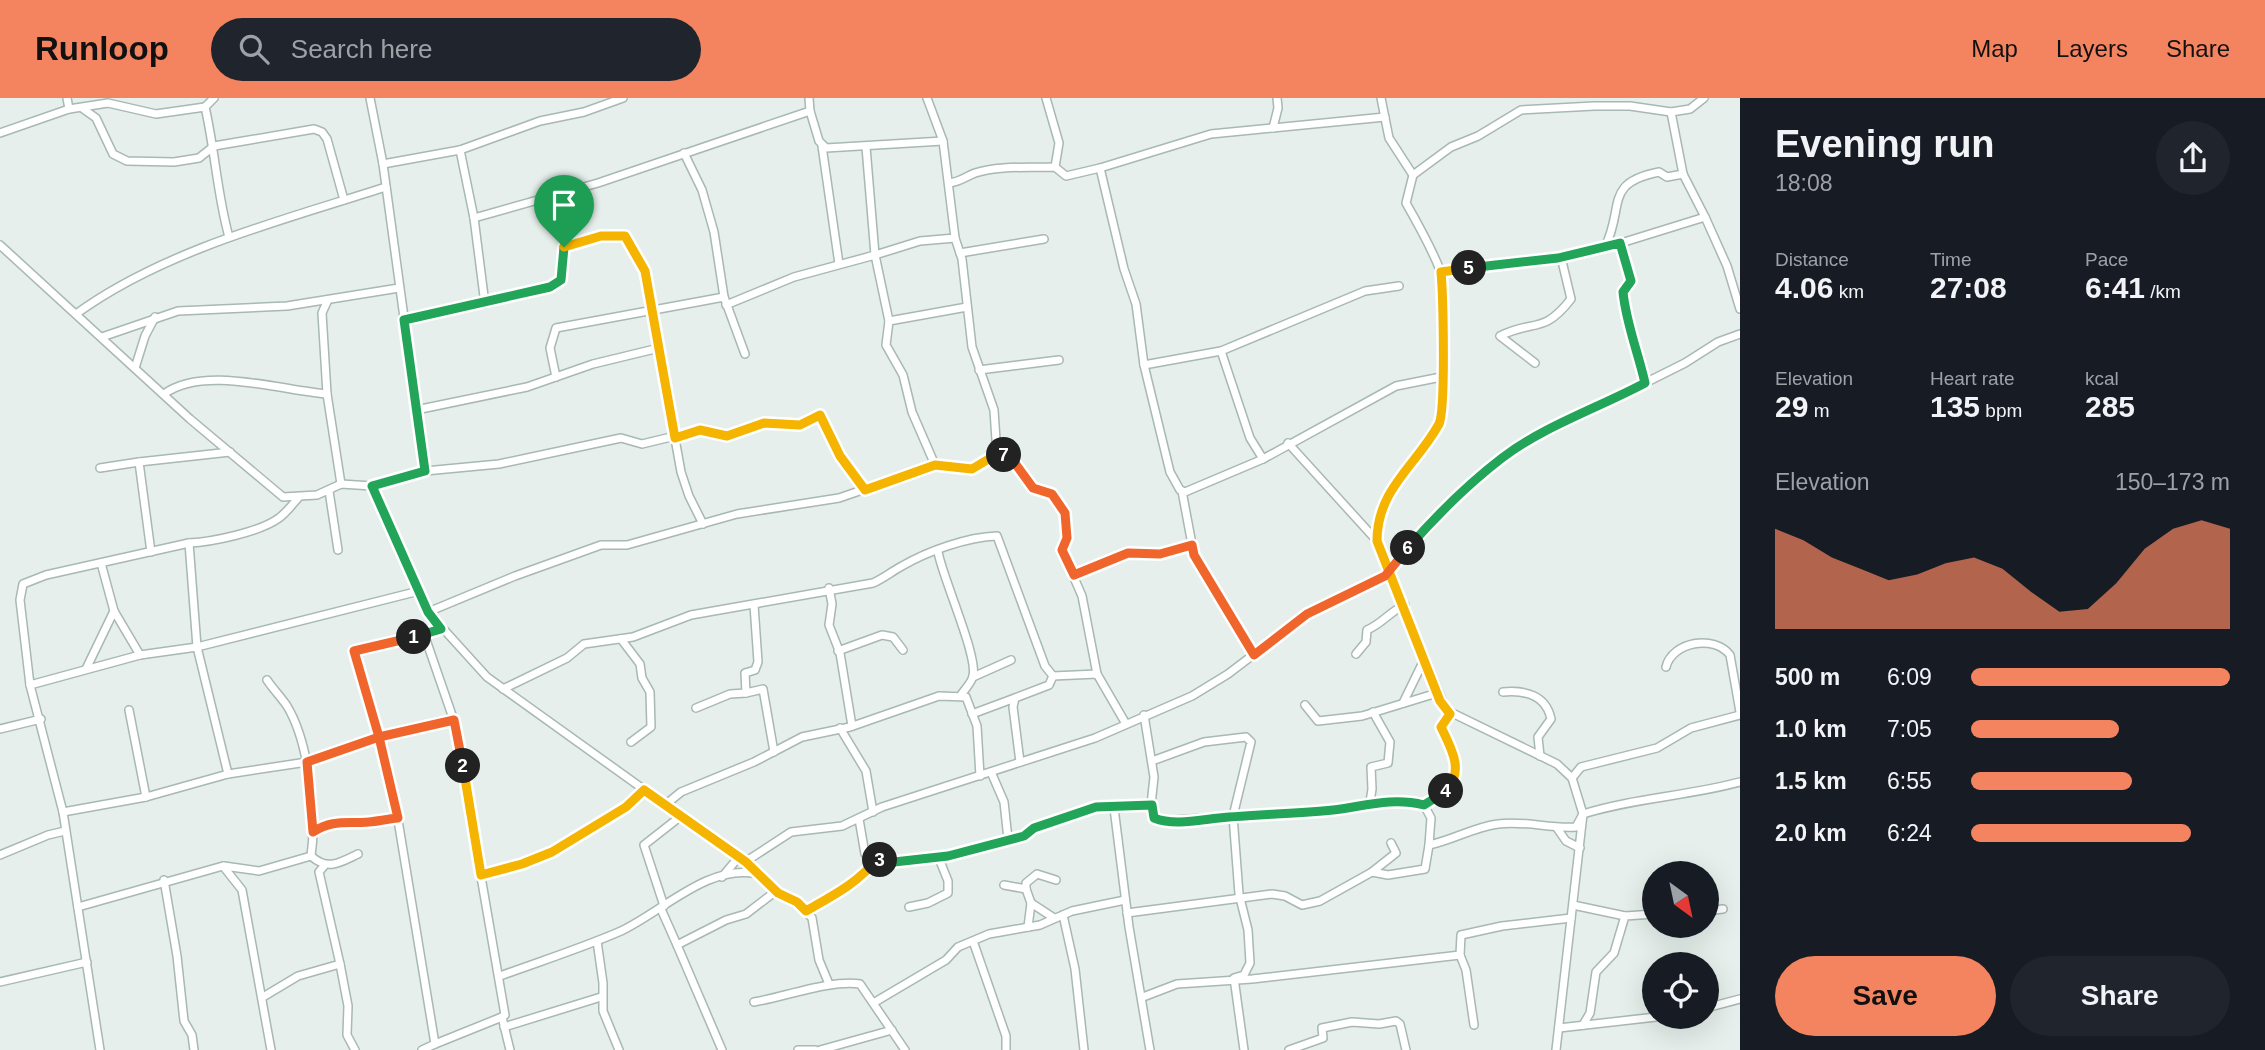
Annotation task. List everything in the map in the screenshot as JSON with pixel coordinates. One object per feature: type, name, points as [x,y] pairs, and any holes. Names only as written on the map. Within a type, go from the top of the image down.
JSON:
[{"type":"street","points":[[67,98],[69,109]]},
{"type":"street","points":[[0,133],[69,109],[108,103],[156,114],[205,107],[214,98]]},
{"type":"street","points":[[370,98],[383,164],[425,471]]},
{"type":"street","points":[[383,164],[460,150],[540,121],[584,112],[623,98]]},
{"type":"street","points":[[809,98],[810,111],[822,146],[839,264]]},
{"type":"street","points":[[928,98],[943,141],[956,238],[979,370],[995,410],[997,454]]},
{"type":"street","points":[[1273,128],[1278,108],[1277,98]]},
{"type":"street","points":[[1381,98],[1389,138],[1413,175]]},
{"type":"street","points":[[1377,541],[1377,522],[1383,501],[1441,421],[1441,272],[1406,203],[1413,175],[1451,147],[1478,136],[1521,110],[1558,102],[1630,106],[1671,112],[1690,109],[1704,98]]},
{"type":"street","points":[[1049,99],[1059,143],[1055,167]]},
{"type":"street","points":[[205,107],[214,146],[219,203],[229,237]]},
{"type":"street","points":[[82,108],[96,118],[113,154],[127,161],[174,162],[192,159],[214,146],[314,129],[322,132],[344,200]]},
{"type":"street","points":[[474,218],[598,183],[810,111]]},
{"type":"street","points":[[1671,112],[1683,174],[1727,266],[1740,309]]},
{"type":"street","points":[[949,183],[998,169],[1055,167],[1066,176],[1211,134],[1385,117]]},
{"type":"street","points":[[822,146],[832,149],[943,141]]},
{"type":"street","points":[[866,147],[875,255],[889,321],[886,345],[903,375],[912,412],[935,465]]},
{"type":"street","points":[[460,150],[474,218],[485,304]]},
{"type":"street","points":[[684,153],[702,190],[714,232],[725,301],[745,354]]},
{"type":"street","points":[[1100,168],[1124,269],[1136,304],[1144,365],[1170,472],[1182,491],[1194,555],[1254,655]]},
{"type":"street","points":[[1605,247],[1614,228],[1617,197],[1632,179],[1659,173],[1667,177],[1683,174]]},
{"type":"street","points":[[76,314],[104,293],[229,237],[386,187]]},
{"type":"street","points":[[1441,272],[1561,257],[1620,243],[1705,217]]},
{"type":"street","points":[[404,320],[485,304],[550,287],[561,280],[564,247],[610,234],[625,236],[645,271],[650,311],[675,438],[689,496],[703,524]]},
{"type":"street","points":[[556,377],[550,348],[556,328],[585,320],[725,301],[794,277],[920,241],[956,238]]},
{"type":"street","points":[[960,253],[1044,239]]},
{"type":"street","points":[[1620,243],[1631,281],[1623,292],[1626,320],[1636,344],[1645,383]]},
{"type":"street","points":[[0,245],[274,492],[298,498],[329,491],[341,484],[372,486],[425,471],[499,464],[621,438],[642,444],[700,430],[727,436],[764,423],[800,425],[820,415],[840,456],[865,490]]},
{"type":"street","points":[[1535,363],[1500,336],[1513,329],[1545,325],[1558,316],[1571,299],[1561,257]]},
{"type":"street","points":[[1144,365],[1221,351],[1365,291],[1399,286]]},
{"type":"street","points":[[102,337],[178,311],[327,302],[399,288]]},
{"type":"street","points":[[327,302],[322,313],[327,394],[341,484]]},
{"type":"street","points":[[889,321],[967,307]]},
{"type":"street","points":[[135,368],[145,336],[155,317]]},
{"type":"street","points":[[746,862],[791,832],[802,828],[842,826],[873,812],[1095,738],[1192,696],[1254,655],[1307,614],[1362,588],[1390,571],[1457,497],[1502,458],[1531,440],[1645,383],[1718,342],[1740,334]]},
{"type":"street","points":[[416,410],[527,387],[593,364],[659,348]]},
{"type":"street","points":[[1221,351],[1250,438],[1263,459]]},
{"type":"street","points":[[979,370],[1059,360]]},
{"type":"street","points":[[1182,491],[1263,459],[1396,386],[1441,377]]},
{"type":"street","points":[[164,394],[180,384],[215,380],[327,394]]},
{"type":"street","points":[[1288,443],[1377,541],[1405,606],[1437,693],[1450,714],[1485,727],[1557,764],[1572,778],[1583,814],[1556,1050]]},
{"type":"street","points":[[100,468],[230,452]]},
{"type":"street","points":[[428,612],[515,576],[601,545],[626,545],[703,524],[865,490],[935,465],[972,469],[997,454],[1009,455],[1033,488],[1052,494],[1065,513],[1067,538],[1062,550],[1082,596],[1097,674],[1126,724]]},
{"type":"street","points":[[139,462],[151,552]]},
{"type":"street","points":[[372,486],[428,612],[441,629],[487,677],[746,862],[776,891],[797,902],[811,918],[820,960],[829,984]]},
{"type":"street","points":[[329,491],[338,550]]},
{"type":"street","points":[[100,1050],[62,812],[41,719],[30,685],[20,600],[23,584],[189,543],[208,542],[263,526],[280,518],[298,498]]},
{"type":"street","points":[[503,688],[567,658],[584,644],[621,639],[691,615],[754,605],[829,588],[873,583],[888,577],[901,566],[980,537],[997,536],[1040,655],[1053,676]]},
{"type":"street","points":[[189,543],[197,647],[228,774]]},
{"type":"street","points":[[1074,575],[1128,553],[1160,554],[1192,545]]},
{"type":"street","points":[[938,552],[945,584],[965,632],[973,677]]},
{"type":"street","points":[[101,563],[114,611],[140,655]]},
{"type":"street","points":[[829,588],[832,604],[829,625],[838,651],[852,726]]},
{"type":"street","points":[[30,685],[140,655],[197,647],[419,592]]},
{"type":"street","points":[[746,693],[745,673],[755,670],[758,662],[754,605]]},
{"type":"street","points":[[1356,654],[1366,642],[1367,630],[1384,622],[1390,612],[1405,606]]},
{"type":"street","points":[[86,669],[114,611]]},
{"type":"street","points":[[432,1047],[398,818],[379,737],[354,651],[441,629]]},
{"type":"street","points":[[422,1050],[505,1015],[454,720],[424,634]]},
{"type":"street","points":[[838,651],[882,635],[893,637],[903,650]]},
{"type":"street","points":[[621,639],[640,664],[652,705],[651,727],[631,742]]},
{"type":"street","points":[[1572,778],[1581,768],[1657,748],[1691,728],[1740,714],[1730,655],[1716,646],[1687,646],[1669,656],[1666,667]]},
{"type":"street","points":[[1730,655],[1740,652]]},
{"type":"street","points":[[961,695],[973,677],[1011,660]]},
{"type":"street","points":[[1403,703],[1424,660]]},
{"type":"street","points":[[1053,676],[1097,674]]},
{"type":"street","points":[[972,714],[1049,685],[1053,676]]},
{"type":"street","points":[[267,680],[288,708],[307,762],[313,832],[311,856]]},
{"type":"street","points":[[696,708],[730,694],[763,689],[774,752]]},
{"type":"street","points":[[1503,692],[1528,693],[1546,706],[1551,719],[1538,737],[1540,756]]},
{"type":"street","points":[[1305,705],[1318,721],[1343,720],[1437,693]]},
{"type":"street","points":[[665,804],[681,792],[802,737],[852,726],[915,703],[961,695],[966,697],[977,726],[980,776]]},
{"type":"street","points":[[1016,698],[1013,707],[1020,762]]},
{"type":"street","points":[[130,710],[146,797]]},
{"type":"street","points":[[1370,802],[1371,766],[1388,763],[1390,742],[1373,712]]},
{"type":"street","points":[[1144,715],[1154,777],[1154,818],[1162,821],[1335,810],[1370,802],[1409,801],[1424,805],[1442,795],[1452,785],[1457,769],[1454,754],[1441,727],[1450,714]]},
{"type":"street","points":[[0,729],[41,719]]},
{"type":"street","points":[[62,812],[146,797],[228,774],[307,762],[379,737],[454,720]]},
{"type":"street","points":[[840,728],[866,771],[873,812]]},
{"type":"street","points":[[1152,761],[1204,742],[1246,737],[1251,742],[1233,816],[1240,899],[1248,930],[1250,963],[1244,975],[1234,978]]},
{"type":"street","points":[[991,772],[1003,802],[1008,839]]},
{"type":"street","points":[[1429,845],[1496,824],[1524,822],[1557,828],[1576,827],[1583,814],[1624,801],[1736,783],[1740,791]]},
{"type":"street","points":[[481,875],[522,864],[552,852],[626,807],[644,790]]},
{"type":"street","points":[[806,911],[855,881],[877,859],[894,862],[938,856],[1008,839],[1096,807],[1152,805]]},
{"type":"street","points":[[1372,872],[1388,874],[1424,869],[1431,818],[1424,805]]},
{"type":"street","points":[[1114,808],[1125,900],[1150,1050]]},
{"type":"street","points":[[681,816],[645,845],[662,907],[722,1050]]},
{"type":"street","points":[[313,832],[326,824],[342,821],[368,822],[398,818]]},
{"type":"street","points":[[859,819],[865,854],[873,864]]},
{"type":"street","points":[[1557,828],[1566,841],[1580,848]]},
{"type":"street","points":[[0,855],[48,835],[65,831]]},
{"type":"street","points":[[1127,913],[1272,894],[1285,896],[1302,905],[1320,901],[1372,872],[1396,853],[1391,843]]},
{"type":"street","points":[[355,1050],[348,1035],[348,1006],[319,872],[324,866],[358,854]]},
{"type":"street","points":[[78,907],[164,880],[223,866],[259,871],[311,856]]},
{"type":"street","points":[[311,856],[324,866]]},
{"type":"street","points":[[909,907],[928,903],[948,893],[948,881],[938,856]]},
{"type":"street","points":[[721,877],[738,858]]},
{"type":"street","points":[[223,866],[242,890],[271,1050]]},
{"type":"street","points":[[500,975],[597,941],[721,877],[746,872],[758,874]]},
{"type":"street","points":[[1028,927],[1031,903],[1026,883],[1037,874],[1056,880]]},
{"type":"street","points":[[164,880],[177,956],[184,1021],[192,1035],[194,1050]]},
{"type":"street","points":[[1004,885],[1026,889]]},
{"type":"street","points":[[677,945],[726,920],[746,914],[776,891]]},
{"type":"street","points":[[875,1002],[946,960],[958,947],[1063,915],[1125,900]]},
{"type":"street","points":[[1031,903],[1054,918]]},
{"type":"street","points":[[1573,905],[1625,916],[1642,915]]},
{"type":"street","points":[[1719,909],[1723,909]]},
{"type":"street","points":[[1063,915],[1076,969],[1084,1050]]},
{"type":"street","points":[[1583,1025],[1590,1013],[1596,972],[1614,953],[1625,916]]},
{"type":"street","points":[[1474,1025],[1466,970],[1460,956],[1461,935],[1502,926],[1571,918]]},
{"type":"street","points":[[597,941],[603,983],[601,997],[607,1025],[619,1050]]},
{"type":"street","points":[[973,941],[1006,1036],[1006,1050]]},
{"type":"street","points":[[1143,997],[1177,984],[1234,978],[1252,979],[1460,956]]},
{"type":"street","points":[[0,982],[87,962]]},
{"type":"street","points":[[263,997],[298,976],[340,964]]},
{"type":"street","points":[[1234,978],[1244,1050]]},
{"type":"street","points":[[754,1002],[792,996],[829,984],[860,984],[875,1002],[905,1050]]},
{"type":"street","points":[[504,1027],[601,997]]},
{"type":"street","points":[[1719,1005],[1740,999]]},
{"type":"street","points":[[502,1017],[510,1050]]},
{"type":"street","points":[[1559,1028],[1642,1019]]},
{"type":"street","points":[[1289,1050],[1323,1038],[1322,1028],[1352,1021],[1378,1024],[1396,1021],[1400,1024],[1406,1050]]},
{"type":"street","points":[[797,1050],[817,1050],[892,1030]]},
{"type":"route","points":[[564,247],[561,280],[550,287],[485,304],[404,320],[425,471],[372,486],[428,612],[441,629],[354,651],[379,737],[307,762],[313,832],[326,824],[342,821],[368,822],[398,818],[379,737],[454,720],[481,875],[522,864],[552,852],[584,830],[626,807],[644,790],[746,862],[778,893],[797,902],[806,911],[864,874],[877,859],[894,862],[948,856],[969,848],[995,845],[1024,836],[1046,823],[1086,813],[1096,807],[1152,805],[1154,818],[1162,821],[1190,821],[1266,813],[1335,810],[1370,802],[1409,801],[1424,805],[1442,795],[1452,785],[1457,769],[1454,754],[1441,727],[1450,714],[1440,701],[1405,606],[1390,571],[1377,541],[1377,522],[1383,501],[1441,421],[1441,272],[1558,258],[1620,243],[1631,281],[1623,292],[1626,320],[1636,344],[1645,383],[1531,440],[1502,458],[1457,497],[1411,544],[1390,571],[1385,576],[1307,614],[1254,655],[1194,555],[1192,545],[1160,554],[1128,553],[1074,575],[1062,550],[1067,538],[1065,513],[1052,494],[1033,488],[1009,455],[997,454],[972,469],[950,469],[935,465],[865,490],[840,456],[820,415],[800,425],[764,423],[727,436],[700,430],[675,438],[650,311],[645,271],[630,244],[625,236],[610,234],[584,239],[564,247]]}]
